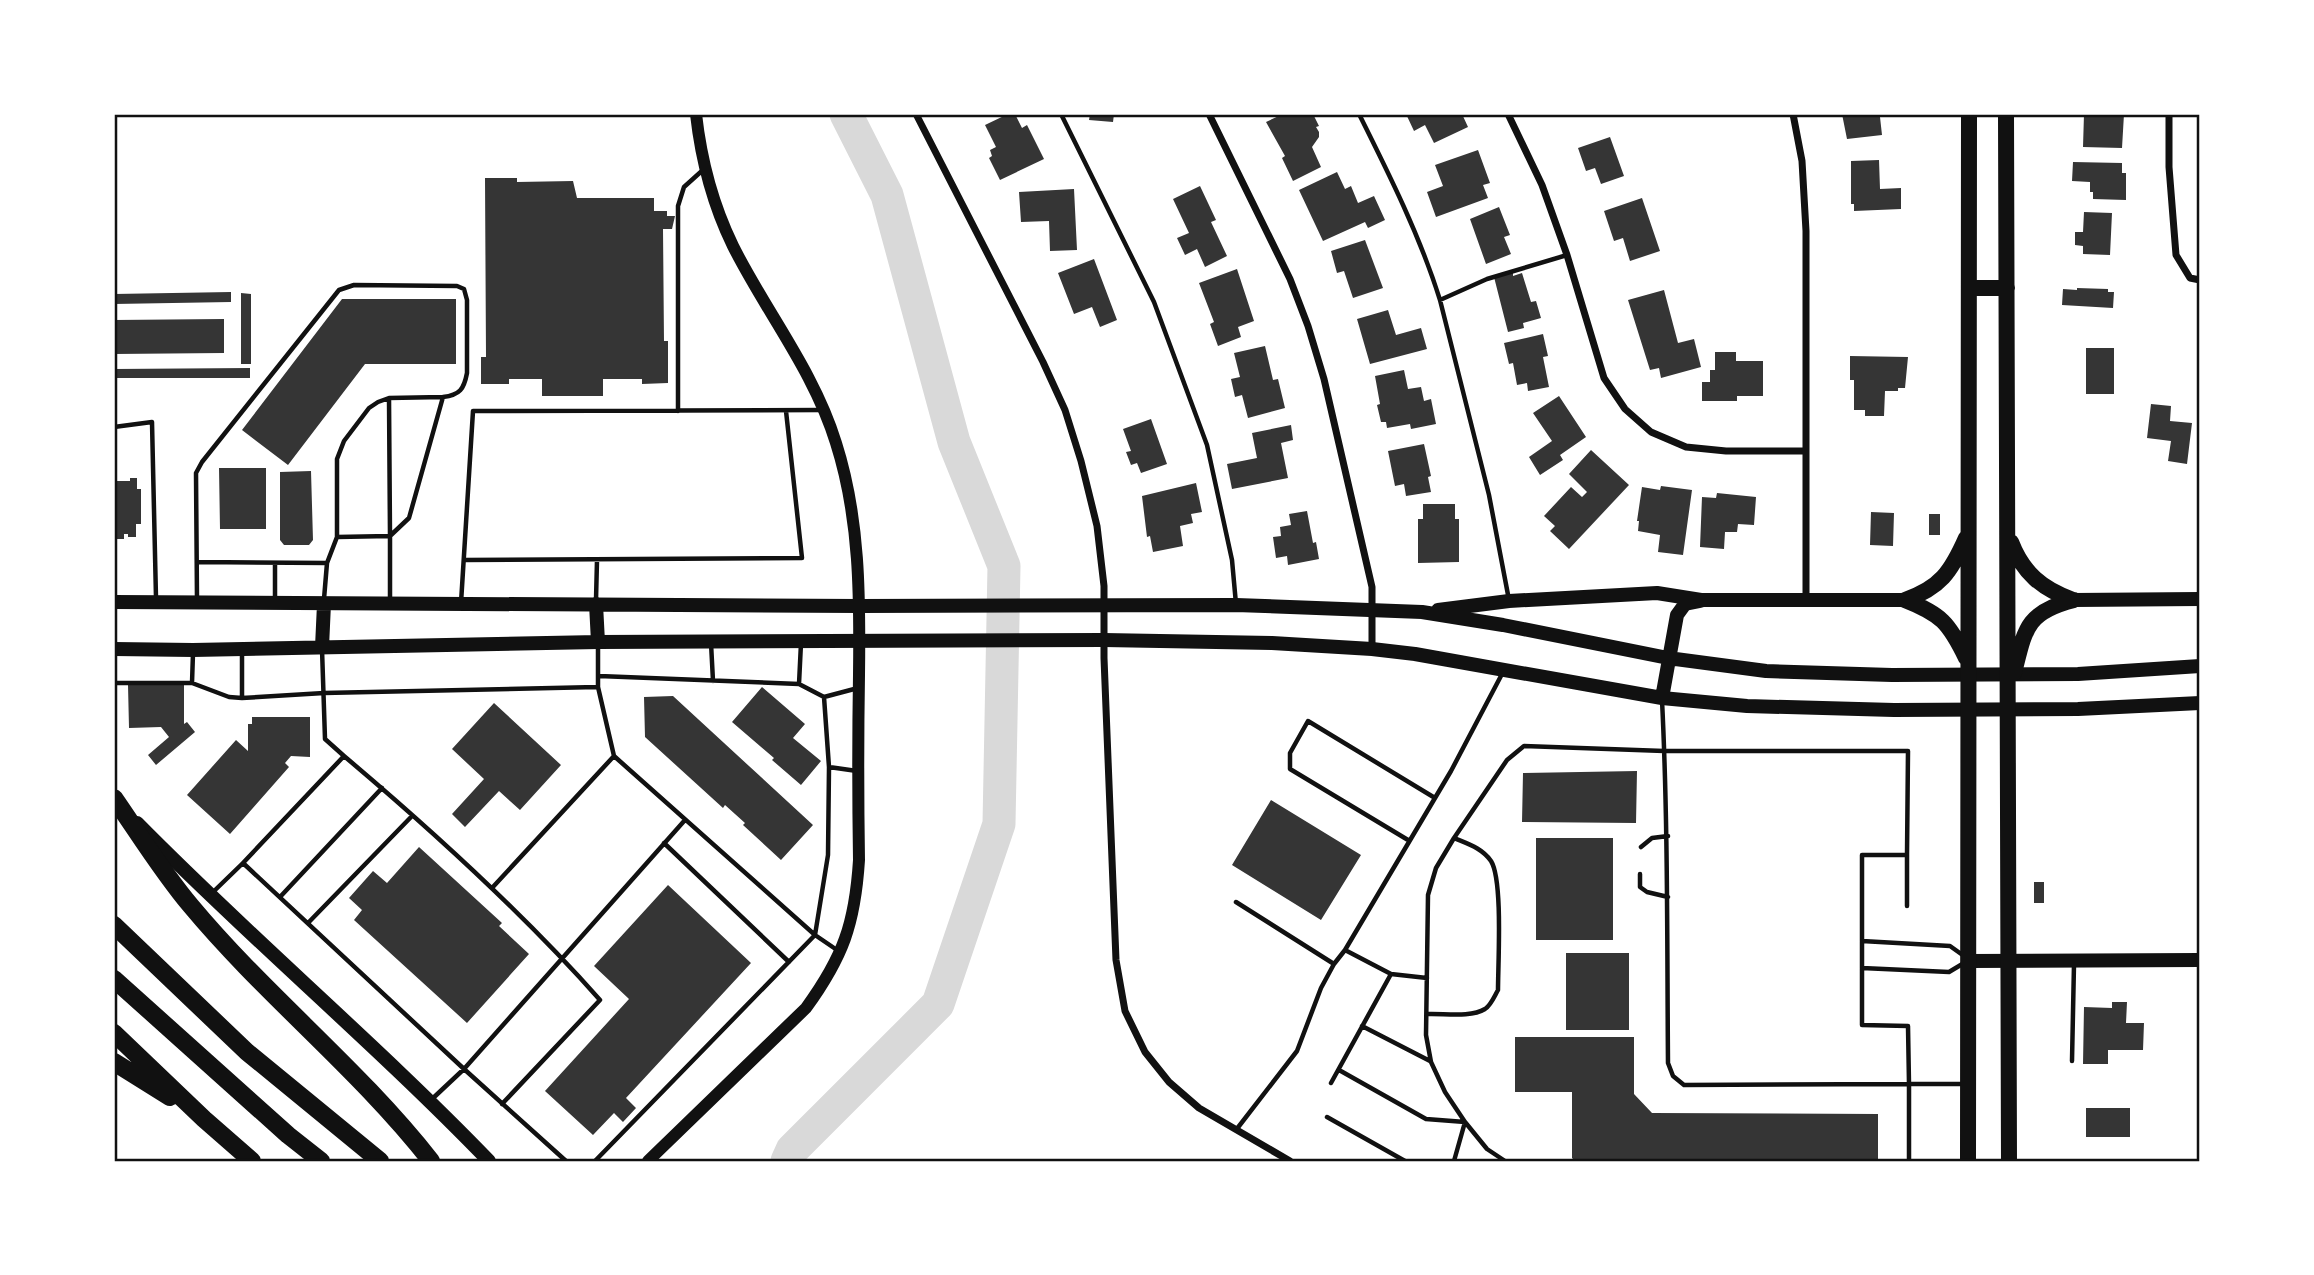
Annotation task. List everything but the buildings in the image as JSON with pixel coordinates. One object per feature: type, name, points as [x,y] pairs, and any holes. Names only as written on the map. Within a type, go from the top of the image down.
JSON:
[{"type":"highway","points":[[114,798],[190,906],[401,1122],[431,1161]]},
{"type":"highway","points":[[114,925],[247,1052],[380,1161]]},
{"type":"highway","points":[[114,979],[288,1135],[321,1161]]},
{"type":"highway","points":[[114,1033],[252,1161]]},
{"type":"highway","points":[[114,1062],[204,1119]]},
{"type":"main road","points":[[1969,114],[1969,1161]]},
{"type":"main road","points":[[2006,114],[2009,1161]]},
{"type":"main road","points":[[1969,288],[2007,288]]},
{"type":"main road","points":[[1422,612],[1509,601],[1657,593],[1701,600],[1905,600],[1939,583],[1955,562],[1968,532]]},
{"type":"main road","points":[[2007,533],[2018,561],[2041,585],[2074,600]]},
{"type":"main road","points":[[2008,697],[2022,639],[2028,627],[2042,612],[2053,606],[2074,600],[2200,599]]},
{"type":"main road","points":[[1662,698],[1677,615],[1685,604],[1701,600]]},
{"type":"main road","points":[[1905,600],[1938,615],[1955,635],[1969,664]]},
{"type":"main road","points":[[114,602],[1236,605],[1422,612],[1668,657],[1766,671],[1892,675],[2078,674],[2200,666]]},
{"type":"main road","points":[[322,647],[324,604]]},
{"type":"main road","points":[[596,604],[598,642]]},
{"type":"main road","points":[[114,649],[193,650],[598,642],[1104,640],[1272,643],[1372,649],[1505,668],[1662,698],[1747,706],[1894,710],[2078,709],[2200,704]]},
{"type":"main road","points":[[114,798],[209,895],[431,1101],[489,1161]]},
{"type":"main road","points":[[1969,961],[2200,960]]},
{"type":"street","points":[[648,1161],[806,1008],[826,981],[841,953],[851,926],[857,893],[860,642],[859,574],[852,508],[837,444],[824,410],[798,358],[733,246],[718,210],[705,168],[696,114]]},
{"type":"street","points":[[916,114],[1044,362],[1065,410],[1097,526],[1105,605],[1116,960],[1125,1011],[1145,1052],[1169,1082],[1199,1108],[1290,1161]]},
{"type":"street","points":[[1209,114],[1290,279],[1308,326],[1324,379],[1372,587],[1372,649]]},
{"type":"street","points":[[1508,114],[1542,185],[1567,255],[1604,378],[1625,409],[1651,432],[1686,447],[1726,451],[1805,451]]},
{"type":"street","points":[[1793,114],[1802,161],[1806,231],[1806,601]]},
{"type":"street","points":[[2169,114],[2169,167],[2176,255],[2190,278],[2200,280]]},
{"type":"lane","points":[[1061,114],[1154,302],[1207,444],[1232,561],[1236,605]]},
{"type":"lane","points":[[1359,114],[1393,182],[1440,300],[1489,495],[1509,601]]},
{"type":"lane","points":[[678,411],[678,206],[684,187],[705,168]]},
{"type":"lane","points":[[1440,300],[1487,279],[1567,255]]},
{"type":"lane","points":[[197,602],[196,473],[339,290],[354,285],[457,286],[464,289],[467,300],[467,373],[461,391],[454,396],[389,398],[378,402],[369,408],[344,441],[337,459],[337,537],[327,563],[324,604]]},
{"type":"lane","points":[[337,537],[390,536],[409,518],[443,397]]},
{"type":"lane","points":[[389,398],[390,604]]},
{"type":"lane","points":[[460,604],[472,411],[824,410]]},
{"type":"lane","points":[[464,561],[802,558],[786,411]]},
{"type":"lane","points":[[114,427],[152,422],[156,602]]},
{"type":"lane","points":[[596,604],[597,559]]},
{"type":"lane","points":[[197,562],[327,563]]},
{"type":"lane","points":[[275,563],[275,602]]},
{"type":"lane","points":[[598,642],[598,687],[614,756],[815,935],[841,953]]},
{"type":"lane","points":[[711,642],[713,681]]},
{"type":"lane","points":[[799,684],[801,642]]},
{"type":"lane","points":[[322,647],[325,739],[492,888],[563,958],[600,1000],[502,1104]]},
{"type":"lane","points":[[242,649],[242,698]]},
{"type":"lane","points":[[192,683],[193,650]]},
{"type":"lane","points":[[1235,1130],[1297,1051],[1321,988],[1334,964],[1345,950],[1434,798],[1505,668]]},
{"type":"lane","points":[[599,676],[799,684],[824,696],[859,688]]},
{"type":"lane","points":[[114,683],[192,683],[229,697],[242,698],[324,693],[598,687]]},
{"type":"lane","points":[[595,1161],[815,935],[828,855],[829,767],[824,696]]},
{"type":"lane","points":[[1662,698],[1668,836],[1668,1063],[1673,1076],[1684,1084],[1969,1084]]},
{"type":"lane","points":[[1408,840],[1290,769],[1290,752],[1308,721],[1434,798]]},
{"type":"lane","points":[[1505,1161],[1487,1149],[1465,1122],[1445,1092],[1431,1062],[1426,1035],[1428,895],[1436,868],[1454,838],[1507,760],[1524,747],[1664,751],[1908,751],[1907,906]]},
{"type":"lane","points":[[209,895],[344,756]]},
{"type":"lane","points":[[492,888],[614,756]]},
{"type":"lane","points":[[829,767],[858,771]]},
{"type":"lane","points":[[279,897],[382,788]]},
{"type":"lane","points":[[308,923],[412,816]]},
{"type":"lane","points":[[431,1101],[464,1069],[685,820]]},
{"type":"lane","points":[[1641,848],[1652,838],[1668,836]]},
{"type":"lane","points":[[1426,1014],[1471,1013],[1484,1009],[1498,990],[1497,878],[1490,860],[1477,847],[1454,838]]},
{"type":"lane","points":[[664,843],[789,962]]},
{"type":"lane","points":[[1907,855],[1863,855],[1862,968],[1863,1025],[1908,1026],[1909,1161]]},
{"type":"lane","points":[[243,863],[566,1161]]},
{"type":"lane","points":[[1640,874],[1640,887],[1647,892],[1668,897]]},
{"type":"lane","points":[[1236,902],[1334,964]]},
{"type":"lane","points":[[1862,968],[1949,971],[1969,961],[1950,946],[1863,941]]},
{"type":"lane","points":[[1345,950],[1391,974],[1427,978]]},
{"type":"lane","points":[[2072,1061],[2074,960]]},
{"type":"lane","points":[[1331,1083],[1391,974]]},
{"type":"lane","points":[[1362,1026],[1431,1062]]},
{"type":"lane","points":[[1339,1070],[1426,1119],[1465,1122]]},
{"type":"lane","points":[[1328,1118],[1405,1161]]},
{"type":"lane","points":[[1454,1161],[1465,1122]]},
{"type":"waterway","points":[[787,1161],[792,1150],[938,1004],[999,824],[1004,566],[954,442],[887,195],[846,114]]}]
